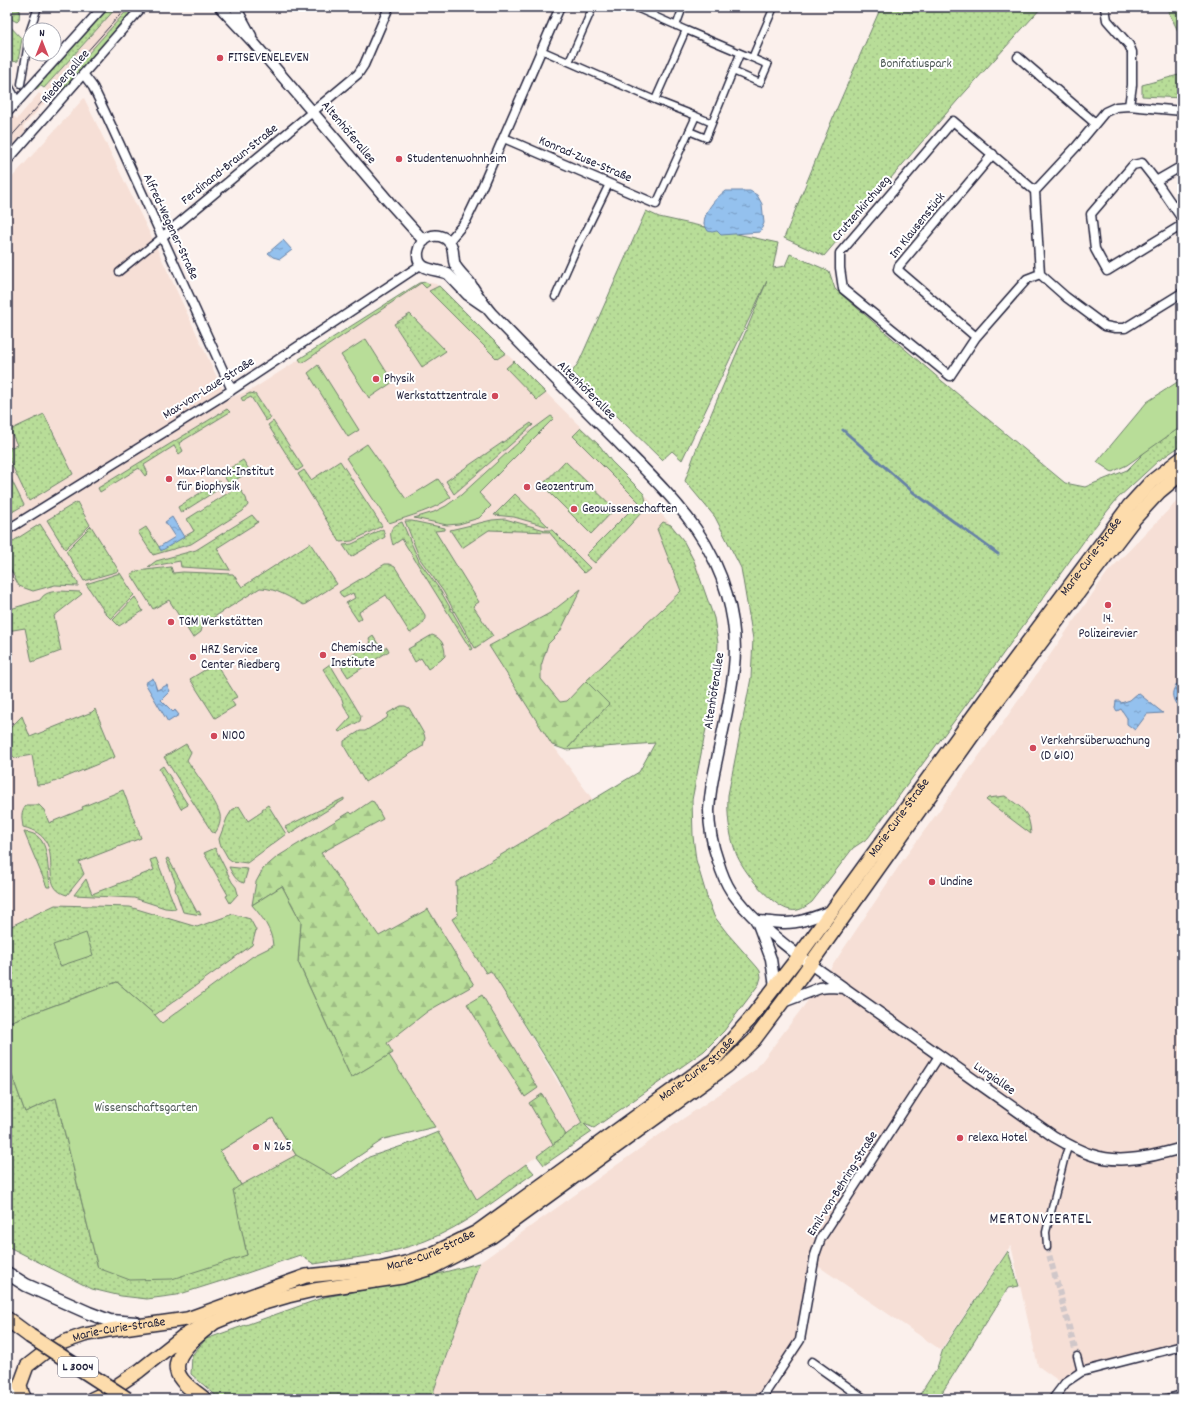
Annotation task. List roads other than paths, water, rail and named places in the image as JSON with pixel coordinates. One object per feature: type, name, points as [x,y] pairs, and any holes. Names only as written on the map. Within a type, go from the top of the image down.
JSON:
[{"type":"highway","name":"L 3004","points":[[7,1319],[30,1336],[127,1399]]},
{"type":"highway","points":[[204,1399],[181,1379],[177,1370],[181,1352],[192,1339],[213,1323]]},
{"type":"main road","name":"Marie-Curie-Straße","points":[[23,1396],[21,1380],[27,1366],[45,1352],[64,1342],[84,1335],[187,1319],[306,1276],[379,1269],[430,1255],[477,1232],[714,1060],[735,1038],[799,956],[987,697],[1129,506],[1151,482],[1182,458]]},
{"type":"main road","name":"Marie-Curie-Straße","points":[[92,1399],[109,1391],[139,1371],[182,1337],[200,1327],[257,1305],[288,1296],[314,1290],[402,1277],[431,1268],[490,1236],[727,1066],[754,1040],[783,1002],[997,701],[1135,518],[1154,497],[1182,473]]},
{"type":"main road","points":[[7,1273],[26,1285],[110,1321],[149,1324]]},
{"type":"main road","points":[[7,1387],[23,1396]]},
{"type":"street","points":[[33,22],[38,7]]},
{"type":"street","name":"Riedbergallee","points":[[7,113],[103,7]]},
{"type":"street","name":"Riedbergallee","points":[[7,161],[84,75],[142,7]]},
{"type":"street","name":"Altenhöferallee","points":[[220,7],[253,42],[424,241]]},
{"type":"street","name":"Altenhöferallee","points":[[235,7],[253,42]]},
{"type":"street","name":"Ferdinand-Braun-Straße","points":[[162,237],[358,74],[364,65],[389,7]]},
{"type":"street","points":[[422,264],[418,252],[424,241],[430,237],[437,236],[443,237],[449,241],[466,221],[504,138],[560,7]]},
{"type":"street","points":[[569,62],[593,7]]},
{"type":"street","points":[[634,7],[768,65],[760,83],[733,71]]},
{"type":"street","points":[[652,15],[655,7]]},
{"type":"street","points":[[676,26],[683,7]]},
{"type":"street","points":[[752,58],[774,7]]},
{"type":"street","points":[[1105,8],[1107,20],[1129,45],[1132,52],[1132,85],[1129,106]]},
{"type":"street","points":[[654,100],[686,30]]},
{"type":"street","points":[[541,50],[654,100],[712,123]]},
{"type":"street","points":[[689,131],[706,138],[740,54]]},
{"type":"street","points":[[1018,57],[1095,123]]},
{"type":"street","points":[[21,84],[25,62]]},
{"type":"street","name":"Alfred-Wegener-Straße","points":[[84,75],[93,87],[232,390]]},
{"type":"street","points":[[7,84],[17,102]]},
{"type":"street","points":[[1035,192],[1076,147],[1105,112],[1116,107],[1129,106],[1182,111]]},
{"type":"street","points":[[656,204],[696,116]]},
{"type":"street","name":"Crutzenkirchweg","points":[[976,337],[950,376],[843,289],[840,268],[840,253],[953,121],[993,154]]},
{"type":"street","name":"Konrad-Zuse-Straße","points":[[504,138],[656,204]]},
{"type":"street","points":[[993,154],[1035,192],[1040,274],[1066,297],[1105,326],[1125,328],[1182,293]]},
{"type":"street","name":"Im Klausenstück","points":[[976,337],[898,270],[899,266],[993,154]]},
{"type":"street","points":[[1182,220],[1142,163],[1133,164],[1091,214],[1095,249],[1107,271],[1182,224]]},
{"type":"street","points":[[1156,181],[1182,166]]},
{"type":"street","points":[[554,297],[578,244],[609,184]]},
{"type":"street","points":[[119,272],[162,237]]},
{"type":"street","name":"Altenhöferallee","points":[[449,241],[454,249],[453,258],[455,265],[469,282],[484,306]]},
{"type":"street","points":[[439,271],[448,267],[453,258]]},
{"type":"street","name":"Altenhöferallee","points":[[422,264],[430,270],[448,274],[468,295],[484,306],[669,494],[698,532],[710,552],[720,574],[728,602],[734,626],[735,649],[732,681],[712,784],[709,811],[710,832],[713,847],[726,882],[732,892],[756,920],[810,964]]},
{"type":"street","name":"Max-von-Laue-Straße","points":[[7,530],[232,390],[422,264]]},
{"type":"street","points":[[976,337],[1027,279],[1040,274]]},
{"type":"street","points":[[775,987],[771,959],[756,920],[785,923],[794,922],[831,911]]},
{"type":"street","name":"Lurgiallee","points":[[810,964],[1053,1136],[1069,1145],[1091,1155],[1103,1158],[1118,1159],[1144,1158],[1182,1148]]},
{"type":"street","points":[[783,1002],[820,988],[845,988]]},
{"type":"street","name":"Emil-von-Behring-Straße","points":[[761,1399],[800,1340],[815,1254],[821,1238],[939,1056]]},
{"type":"street","points":[[1047,1247],[1046,1232],[1069,1145]]},
{"type":"street","points":[[1053,1399],[1066,1382],[1081,1372],[1182,1346]]},
{"type":"street","points":[[1077,1356],[1081,1372]]},
{"type":"street","points":[[812,1362],[864,1399]]},
{"type":"street","points":[[1167,1399],[1179,1397]]},
{"type":"water","points":[[725,191],[750,191],[757,195],[762,204],[764,223],[760,232],[721,235],[717,231],[708,231],[704,224],[706,214],[714,202]]},
{"type":"water","points":[[283,240],[292,250],[280,259],[273,257],[268,253]]},
{"type":"water","points":[[172,517],[184,537],[161,551],[159,547],[175,537],[165,522]]},
{"type":"water","points":[[153,678],[157,690],[167,685],[170,691],[161,700],[173,712],[175,710],[179,715],[168,722],[145,683]]},
{"type":"water","points":[[1182,679],[1182,701],[1176,704],[1173,697],[1173,690]]},
{"type":"water","points":[[1138,693],[1163,713],[1147,714],[1135,730],[1127,724],[1127,718],[1121,709],[1117,711],[1115,708],[1116,701],[1120,701],[1121,703],[1130,700]]},
{"type":"waterway","points":[[843,430],[913,492],[998,554]]},
{"type":"tunnel","points":[[1047,1247],[1077,1356]]},
{"type":"tram line","points":[[7,141],[127,7]]},
{"type":"place","name":"FITSEVENELEVEN","points":[[220,58]]},
{"type":"place","name":"Studentenwohnheim","points":[[399,159]]},
{"type":"place","name":"Physik","points":[[376,379]]},
{"type":"place","name":"Werkstattzentrale","points":[[495,396]]},
{"type":"place","name":"Max-Planck-Institut für Biophysik","points":[[169,479]]},
{"type":"place","name":"Geozentrum","points":[[527,487]]},
{"type":"place","name":"Geowissenschaften","points":[[574,509]]},
{"type":"place","name":"14. Polizeirevier","points":[[1108,605]]},
{"type":"place","name":"TGM Werkstätten","points":[[171,622]]},
{"type":"place","name":"Chemische Institute","points":[[323,655]]},
{"type":"place","name":"HRZ Service Center Riedberg","points":[[193,657]]},
{"type":"place","name":"N100","points":[[214,736]]},
{"type":"place","name":"Verkehrsüberwachung (D 610)","points":[[1033,748]]},
{"type":"place","name":"Undine","points":[[932,882]]},
{"type":"place","name":"relexa Hotel","points":[[960,1138]]},
{"type":"place","name":"N 265","points":[[256,1147]]},
{"type":"district","name":"MERTONVIERTEL","points":[[1041,1220]]},
{"type":"park label","name":"Bonifatiuspark","points":[[916,64]]},
{"type":"park label","name":"Wissenschaftsgarten","points":[[146,1108]]}]
